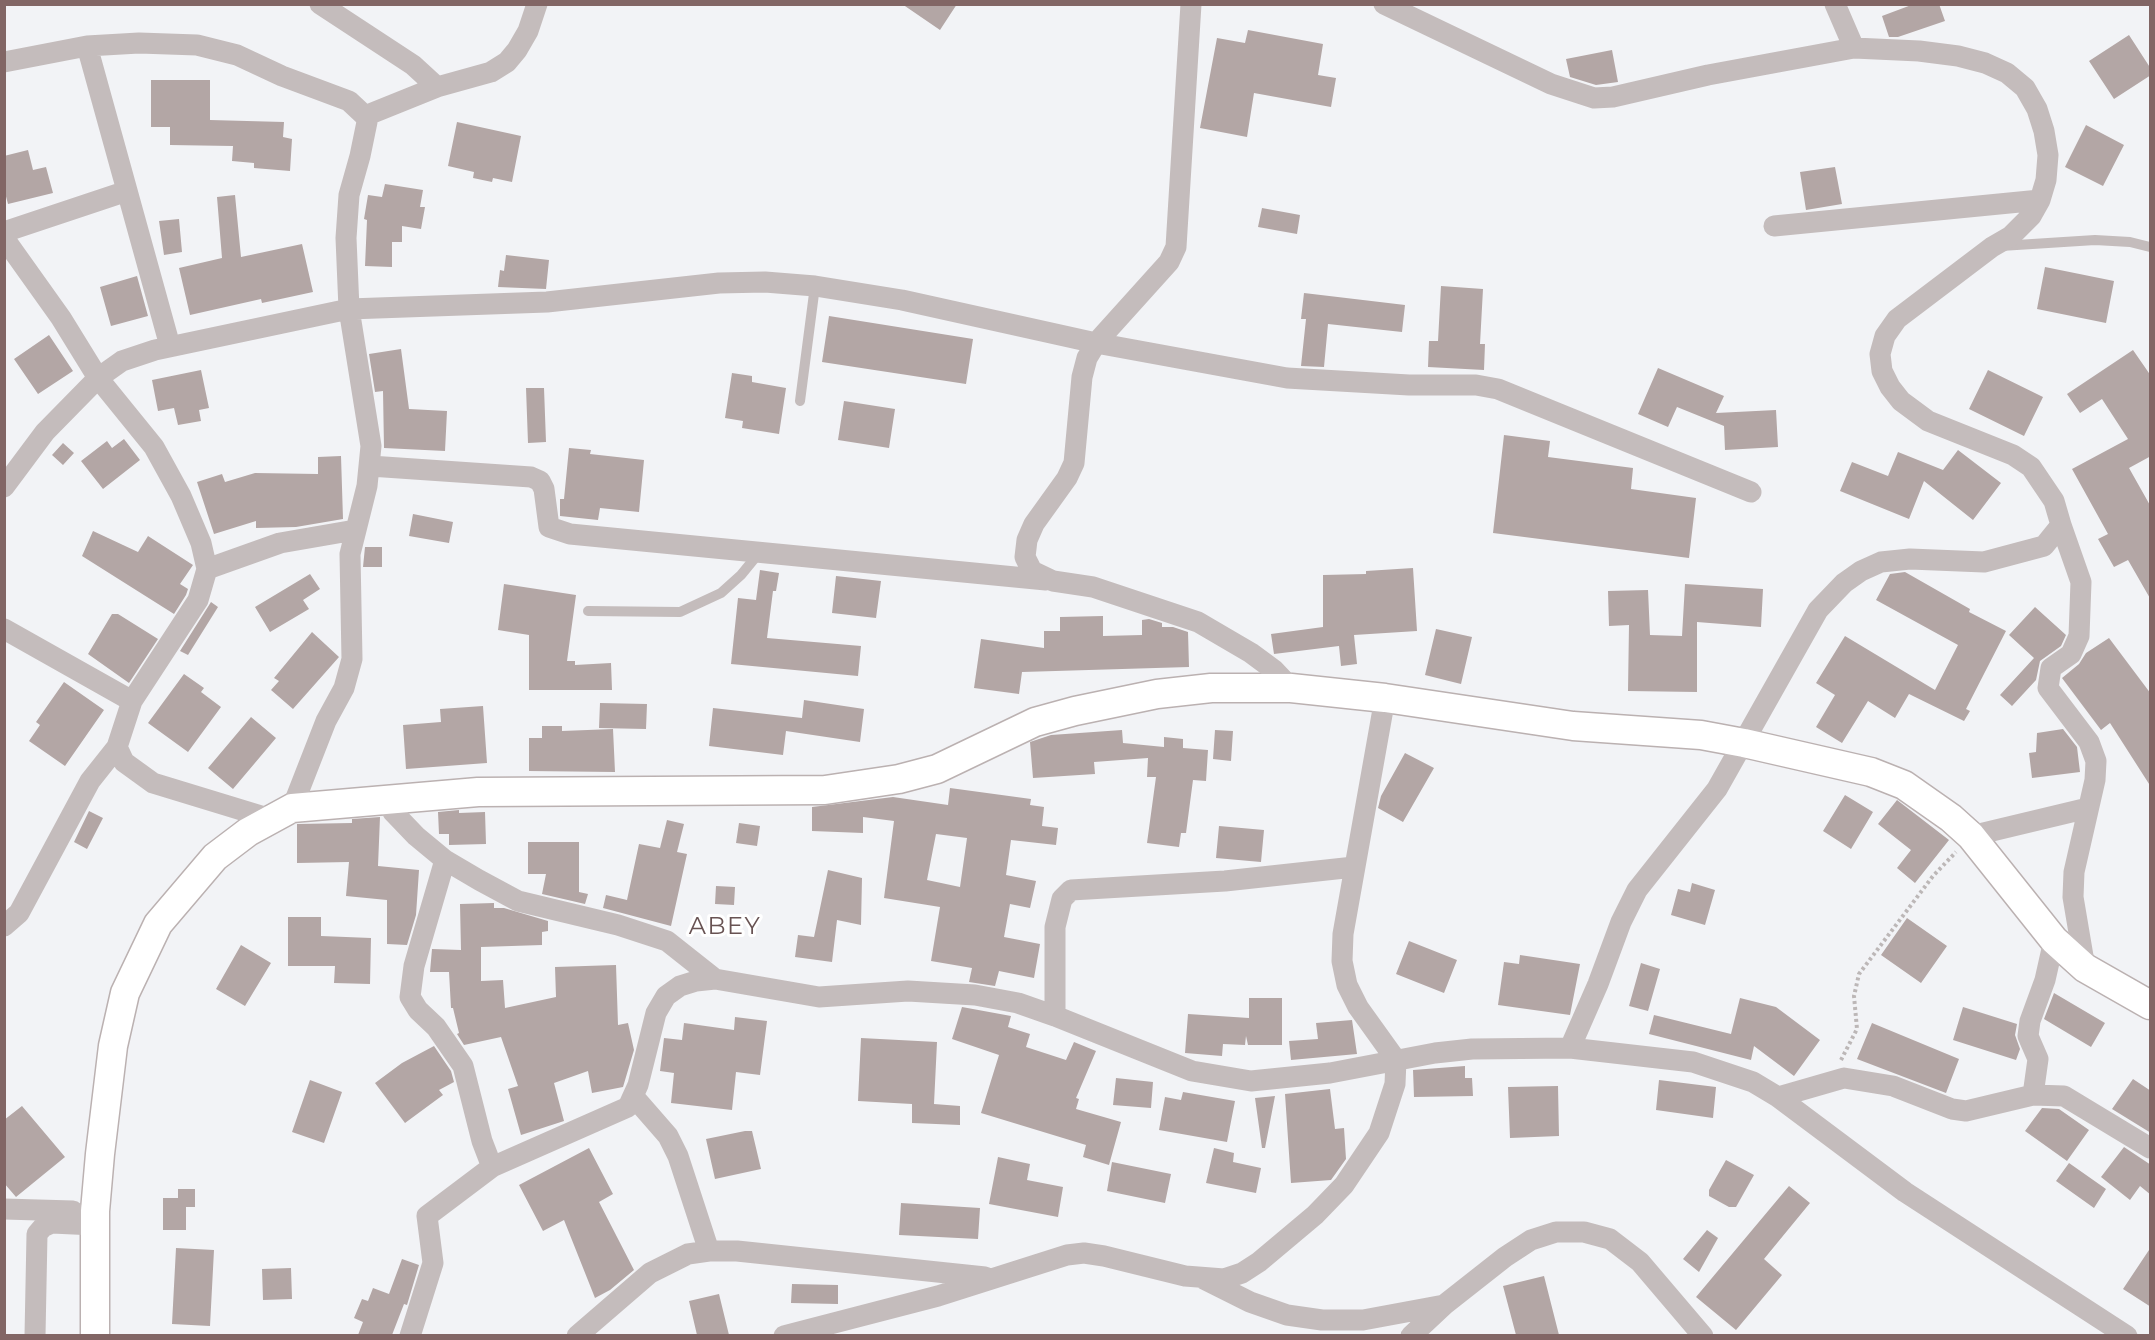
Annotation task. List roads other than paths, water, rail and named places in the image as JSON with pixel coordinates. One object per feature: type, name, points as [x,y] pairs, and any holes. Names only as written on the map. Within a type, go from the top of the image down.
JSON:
[{"type":"main road","points":[[95,1335],[95,1218],[105,1100],[125,993],[158,924],[187,889],[215,857],[281,813],[478,792],[825,790],[899,779],[937,769],[1035,722],[1075,711],[1157,694],[1210,688],[1291,688],[1385,698],[1574,726],[1701,735],[1871,772],[1904,785],[1935,805],[1971,836],[2054,940],[2085,968],[2151,1005]]},
{"type":"street","points":[[320,4],[413,65],[437,87]]},
{"type":"street","points":[[365,116],[437,87],[490,72],[507,62],[518,50],[528,31],[537,4]]},
{"type":"street","points":[[1053,580],[1032,571],[1025,557],[1027,540],[1034,524],[1067,478],[1074,463],[1082,377],[1087,358],[1096,343],[1169,262],[1176,247],[1191,4]]},
{"type":"street","points":[[1384,4],[1551,84],[1594,98],[1613,97],[1708,75],[1854,48],[1919,51],[1958,56],[1985,63],[2007,73],[2025,88],[2037,109],[2048,155],[2046,180],[2040,200],[2031,216],[2011,236],[1992,247],[1898,319],[1885,336],[1880,354],[1882,371],[1901,401],[1928,421],[2013,455],[2031,467],[2054,501],[2081,582],[2079,636],[2071,654],[2051,668],[2048,688],[2089,742],[2096,761],[2095,780],[2078,844],[2073,897],[2085,968]]},
{"type":"street","points":[[1834,4],[1854,48]]},
{"type":"street","points":[[4,62],[87,46],[139,43],[197,45],[237,55],[282,76],[350,101],[365,116],[366,123],[349,195],[346,228],[349,309],[368,416],[370,466],[350,554],[352,659],[350,673],[281,813],[153,783],[124,762],[117,747]]},
{"type":"street","points":[[87,46],[170,346]]},
{"type":"street","points":[[4,232],[127,191]]},
{"type":"street","points":[[1774,226],[2040,200]]},
{"type":"street","points":[[4,238],[61,318],[98,378],[154,447],[181,496],[201,543],[207,569],[198,600],[132,701],[117,747],[90,781],[19,914],[4,926]]},
{"type":"street","points":[[4,487],[45,432],[98,378],[122,361],[170,346],[349,309],[547,302],[719,283],[765,282],[815,286],[902,300],[1096,343],[1287,378],[1409,386],[1476,385],[1498,389],[1751,492]]},
{"type":"street","points":[[370,466],[531,477],[540,481],[544,489],[549,527],[559,532],[1053,580],[1093,587],[1198,622],[1251,653],[1274,670],[1291,688]]},
{"type":"street","points":[[1570,1048],[1598,984],[1621,922],[1637,890],[1717,789],[1818,610],[1844,583],[1861,571],[1881,562],[1910,559],[1984,562],[2044,546],[2061,525]]},
{"type":"street","points":[[207,569],[280,543],[355,530]]},
{"type":"street","points":[[4,629],[132,701]]},
{"type":"street","points":[[784,1335],[845,1322],[1045,1260],[1084,1253],[1204,1278],[1224,1279],[1242,1273],[1315,1215],[1344,1185],[1380,1133],[1395,1084],[1396,1060],[1358,1007],[1347,985],[1342,961],[1343,934],[1385,698]]},
{"type":"street","points":[[387,801],[393,812],[408,828],[446,860],[518,901],[618,925],[667,941],[715,979]]},
{"type":"street","points":[[1971,836],[2088,808]]},
{"type":"street","points":[[446,860],[414,966],[411,997],[418,1010],[436,1027],[463,1066],[482,1141],[492,1167]]},
{"type":"street","points":[[1055,1016],[1055,927],[1062,899],[1071,890],[1225,881],[1354,867]]},
{"type":"street","points":[[2033,1095],[2038,1059],[2028,1036],[2030,1021],[2045,980],[2054,940]]},
{"type":"street","points":[[410,1335],[433,1263],[427,1216],[492,1167],[617,1114],[628,1107],[634,1097],[656,1013],[666,996],[680,986],[715,979],[819,997],[937,991],[1018,1003],[1192,1071],[1251,1081],[1280,1079],[1472,1049],[1570,1048],[1693,1062],[1753,1082],[1778,1097],[1905,1192],[2127,1335]]},
{"type":"street","points":[[1778,1097],[1844,1078],[1893,1086],[1952,1109],[1966,1111],[2033,1095],[2064,1096],[2151,1148]]},
{"type":"street","points":[[634,1097],[668,1136],[678,1156],[709,1251]]},
{"type":"street","points":[[4,1209],[95,1218]]},
{"type":"street","points":[[35,1335],[37,1234],[43,1227],[52,1223],[95,1218]]},
{"type":"street","points":[[1411,1335],[1444,1305],[1505,1257],[1531,1240],[1556,1232],[1584,1232],[1610,1239],[1640,1263],[1703,1335]]},
{"type":"street","points":[[577,1335],[650,1273],[688,1254],[709,1251],[737,1251],[993,1278]]},
{"type":"street","points":[[1204,1278],[1250,1302],[1287,1315],[1322,1320],[1363,1320],[1444,1305]]},
{"type":"lane","points":[[1992,247],[2095,240],[2130,242],[2151,247]]},
{"type":"lane","points":[[800,401],[815,286]]},
{"type":"lane","points":[[588,611],[680,612],[721,593],[741,575],[759,552]]},
{"type":"district","name":"ABEY","points":[[725,927]]}]
